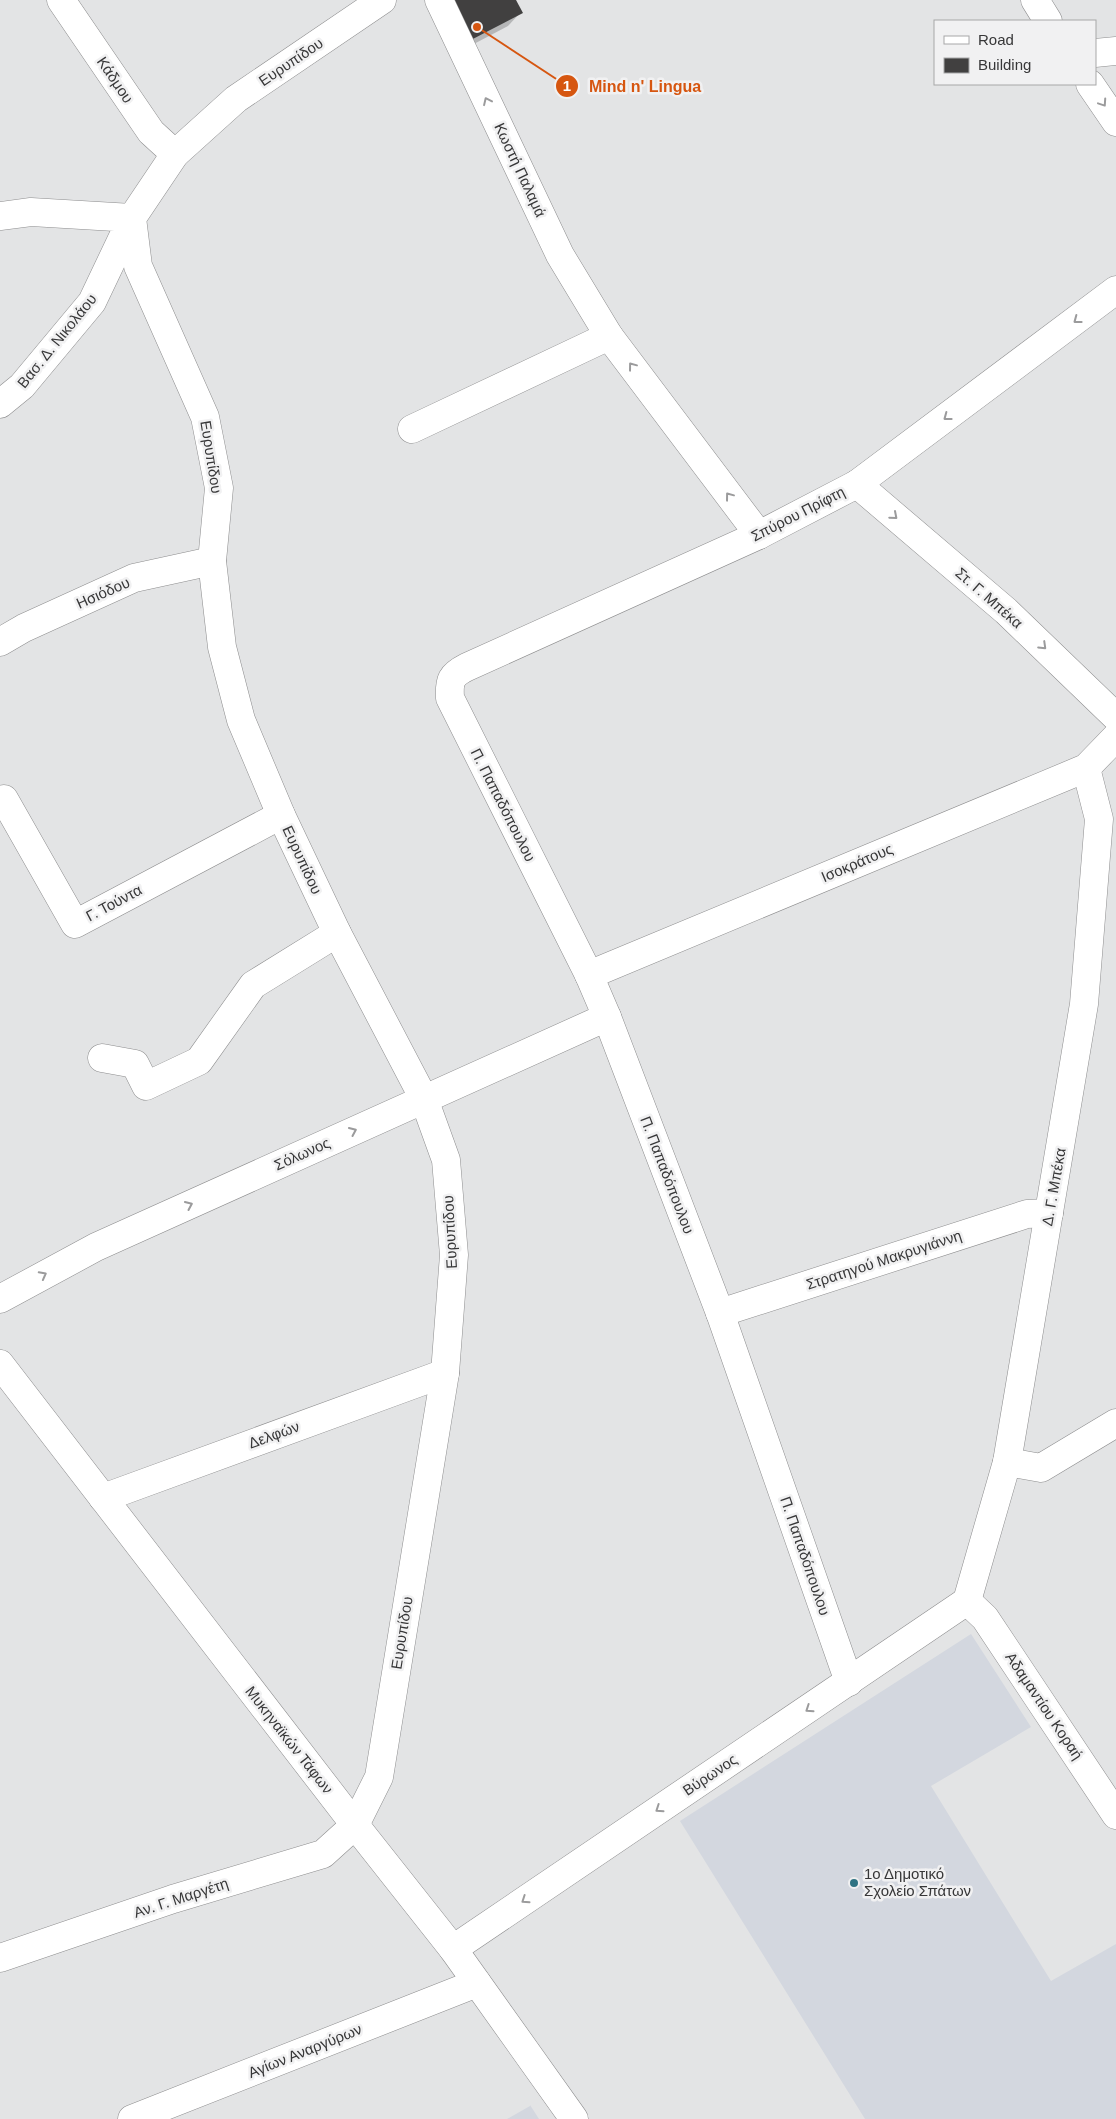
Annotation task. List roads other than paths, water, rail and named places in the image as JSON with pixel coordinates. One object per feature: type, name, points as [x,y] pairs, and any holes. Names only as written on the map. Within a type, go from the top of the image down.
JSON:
[{"type":"street","name":"Κάδμου","points":[[61,0],[151,132],[175,154]]},
{"type":"street","name":"Ευρυπίδου","points":[[355,1825],[379,1777],[445,1372],[454,1254],[446,1160],[424,1099],[337,933],[281,815],[241,720],[222,647],[212,561],[218,488],[205,417],[138,266],[132,218],[175,154],[236,99],[382,0]]},
{"type":"street","name":"Κωστή Παλαμά","points":[[439,0],[560,255],[609,336],[759,535]]},
{"type":"street","points":[[1035,0],[1047,20]]},
{"type":"street","points":[[1096,53],[1116,51]]},
{"type":"street","points":[[1091,85],[1116,122]]},
{"type":"street","points":[[0,216],[31,212],[132,218]]},
{"type":"street","name":"Βασ. Δ. Νικολάου","points":[[0,404],[22,386],[92,302],[132,218]]},
{"type":"street","name":"Σπύρου Πρίφτη","points":[[449,684],[456,672],[759,535],[857,484],[1116,290]]},
{"type":"street","points":[[412,429],[609,336]]},
{"type":"street","name":"Στ. Γ. Μπέκα","points":[[857,484],[1006,611],[1116,717]]},
{"type":"street","name":"Ησιόδου","points":[[0,642],[24,628],[134,578],[212,561]]},
{"type":"street","name":"Π. Παπαδόπουλου","points":[[449,684],[450,698],[589,976],[607,1017],[720,1313],[849,1682]]},
{"type":"street","name":"Ισοκράτους","points":[[589,976],[1086,768],[1116,737]]},
{"type":"street","name":"Δ. Γ. Μπέκα","points":[[967,1601],[1007,1462],[1084,1004],[1099,820],[1086,768]]},
{"type":"street","name":"Γ. Τούντα","points":[[4,799],[75,924],[281,815]]},
{"type":"street","points":[[102,1058],[135,1064],[146,1086],[199,1061],[253,985],[337,933]]},
{"type":"street","name":"Σόλωνος","points":[[0,1299],[96,1247],[607,1017]]},
{"type":"street","name":"Στρατηγού Μακρυγιάννη","points":[[720,1313],[1027,1214],[1049,1214]]},
{"type":"street","name":"Μυκηναϊκών Τάφων","points":[[0,1364],[355,1825],[453,1949],[574,2119]]},
{"type":"street","name":"Δελφών","points":[[103,1498],[445,1372]]},
{"type":"street","points":[[1007,1462],[1041,1468],[1116,1423]]},
{"type":"street","name":"Βύρωνος","points":[[453,1949],[967,1601]]},
{"type":"street","name":"Αδαμαντίου Κοραή","points":[[967,1601],[984,1618],[1112,1799]]},
{"type":"street","name":"Αν. Γ. Μαργέτη","points":[[0,1958],[174,1899],[323,1854],[355,1825]]},
{"type":"street","name":"Αγίων Αναργύρων","points":[[139,2117],[477,1983]]},
{"type":"place","name":"Mind n' Lingua","points":[[477,27]]},
{"type":"place","name":"1ο Δημοτικό Σχολείο Σπάτων","points":[[854,1883]]}]
